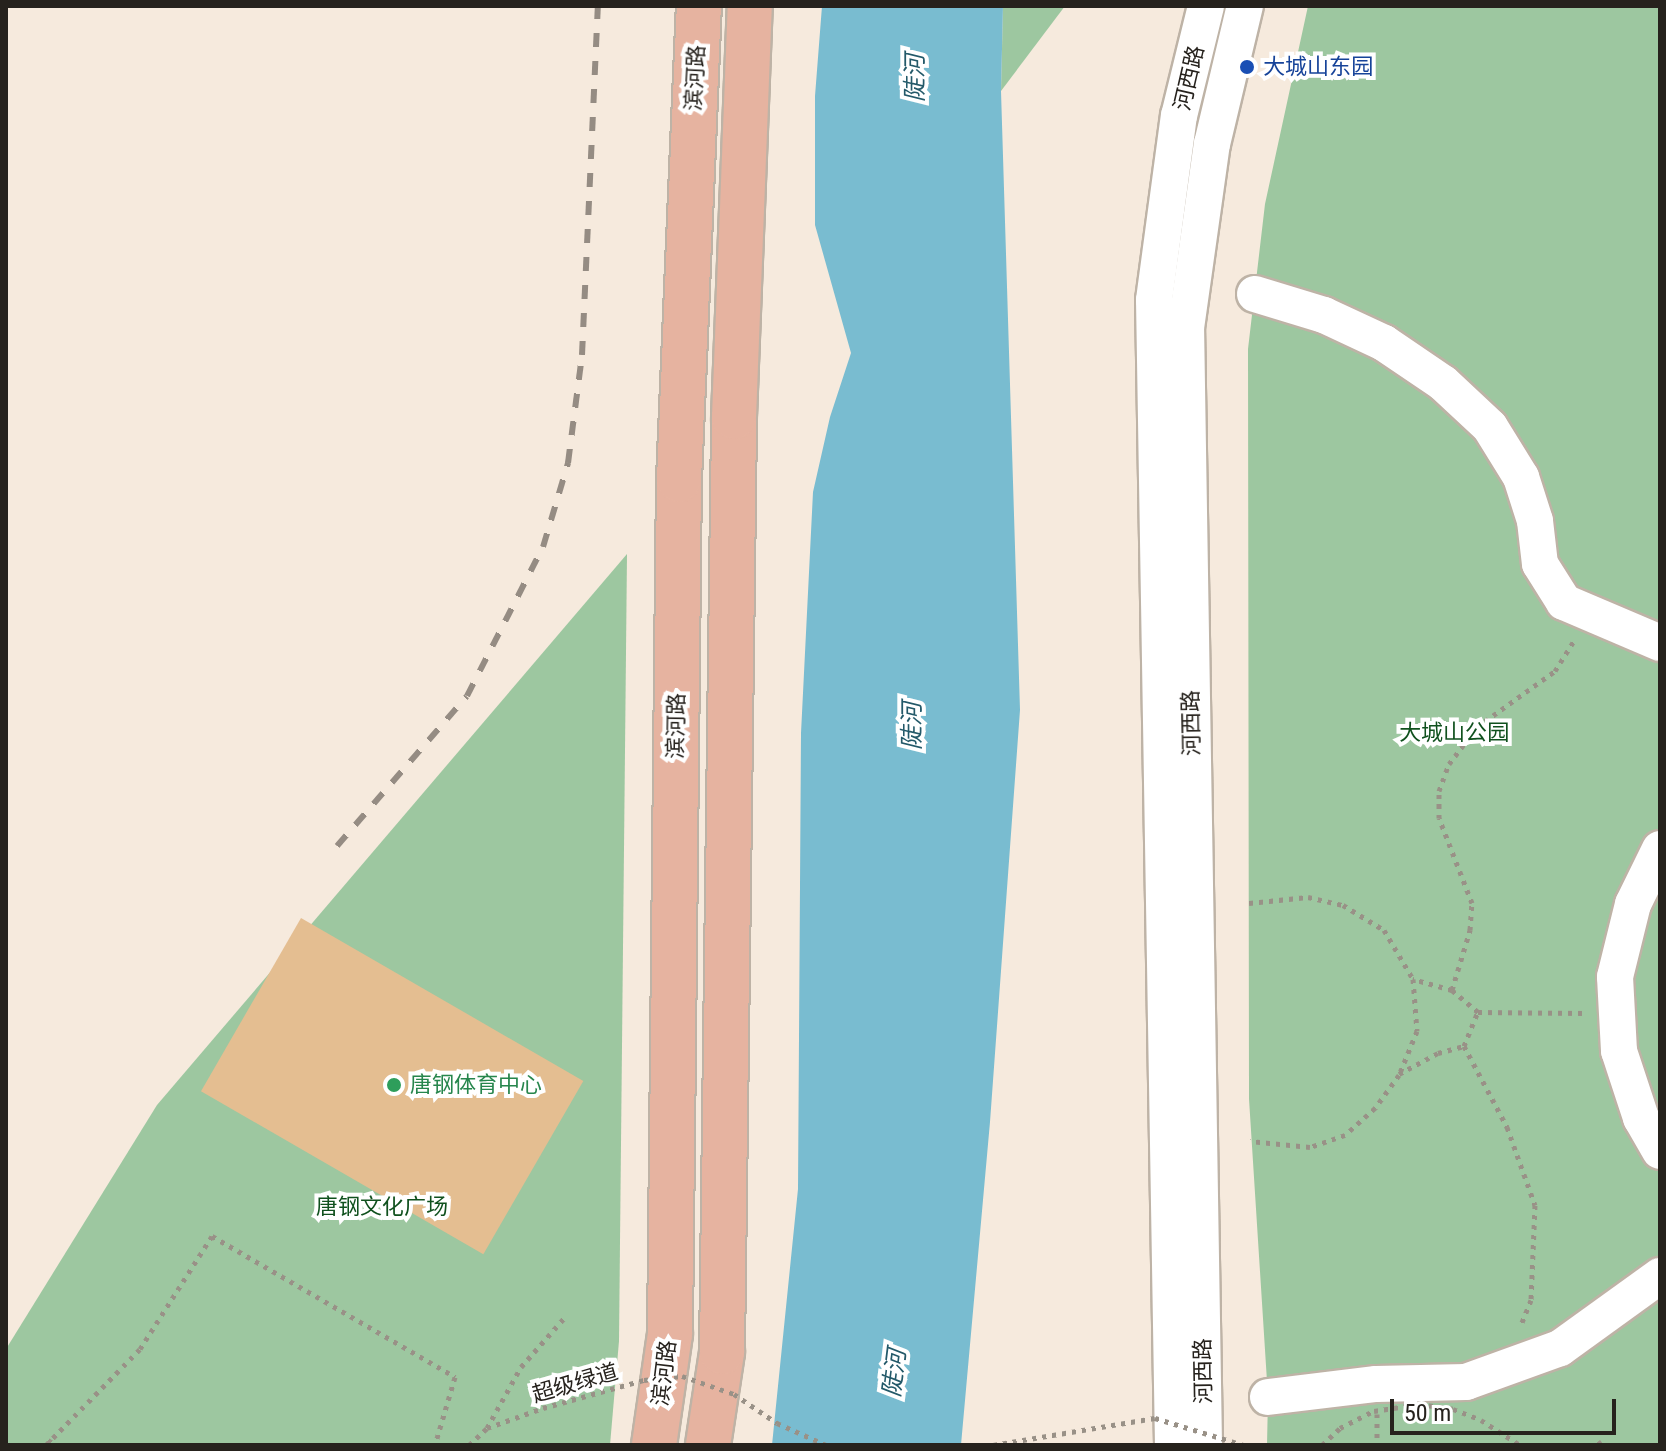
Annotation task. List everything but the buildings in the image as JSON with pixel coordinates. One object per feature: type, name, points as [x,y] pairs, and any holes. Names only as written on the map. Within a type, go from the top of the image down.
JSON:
[{"type":"main road","name":"滨河路","points":[[654,1445],[670,1334],[679,480],[699,6]]},
{"type":"main road","points":[[708,1445],[722,1352],[734,417],[750,6]]},
{"type":"street","name":"河西路","points":[[1173,1445],[1154,300],[1179,116],[1206,6]]},
{"type":"street","name":"河西路","points":[[1204,1445],[1186,328],[1212,144],[1245,6]]},
{"type":"street","points":[[1255,294],[1324,315],[1384,343],[1443,383],[1490,427],[1521,477],[1535,521],[1540,564],[1564,602],[1660,643]]},
{"type":"street","points":[[1660,849],[1633,904],[1615,977],[1619,1051],[1641,1118],[1660,1151]]},
{"type":"street","points":[[1268,1397],[1376,1384],[1466,1382],[1560,1348],[1660,1276]]},
{"type":"path","points":[[1452,990],[1470,930],[1472,903],[1439,818],[1439,791],[1449,764],[1477,727],[1555,671],[1592,614]]},
{"type":"path","points":[[1249,903],[1308,897],[1343,905],[1384,930],[1413,979],[1417,1031],[1399,1075],[1375,1108],[1345,1135],[1310,1147],[1250,1141]]},
{"type":"path","points":[[1413,979],[1452,990],[1478,1012],[1617,1013]]},
{"type":"path","points":[[1464,1046],[1478,1012]]},
{"type":"path","points":[[1399,1075],[1438,1053],[1464,1046]]},
{"type":"path","points":[[1464,1046],[1507,1127],[1535,1205],[1531,1300],[1504,1368]]},
{"type":"path","points":[[47,1443],[140,1349],[212,1236],[455,1377],[435,1445]]},
{"type":"path","points":[[487,1428],[521,1367],[566,1316]]},
{"type":"path","name":"超级绿道","points":[[469,1445],[487,1428],[543,1408],[644,1380],[682,1376],[734,1394],[777,1423],[826,1445]]},
{"type":"path","points":[[1322,1445],[1340,1428],[1374,1411],[1419,1404],[1453,1409],[1481,1420],[1520,1445]]},
{"type":"path","points":[[993,1445],[1155,1418],[1244,1445]]},
{"type":"path","points":[[47,1443],[56,1445]]},
{"type":"green space","points":[[1003,6],[1065,6],[1001,91]]},
{"type":"green space","name":"大城山公园","points":[[1308,6],[1660,6],[1660,1445],[1267,1445],[1268,1397],[1249,1099],[1248,349],[1265,204]]},
{"type":"green space","name":"唐钢文化广场","points":[[627,554],[619,1341],[610,1445],[6,1445],[6,1349],[157,1105]]},
{"type":"water","name":"陡河","points":[[822,6],[1003,6],[1001,91],[1020,710],[990,1122],[961,1445],[772,1445],[798,1189],[801,733],[813,492],[830,417],[851,353],[815,225],[815,96]]},
{"type":"railway","points":[[337,846],[467,696],[543,547],[568,463],[582,355],[598,6]]},
{"type":"place","name":"大城山东园","points":[[1247,67]]},
{"type":"place","name":"唐钢体育中心","points":[[394,1085]]}]
